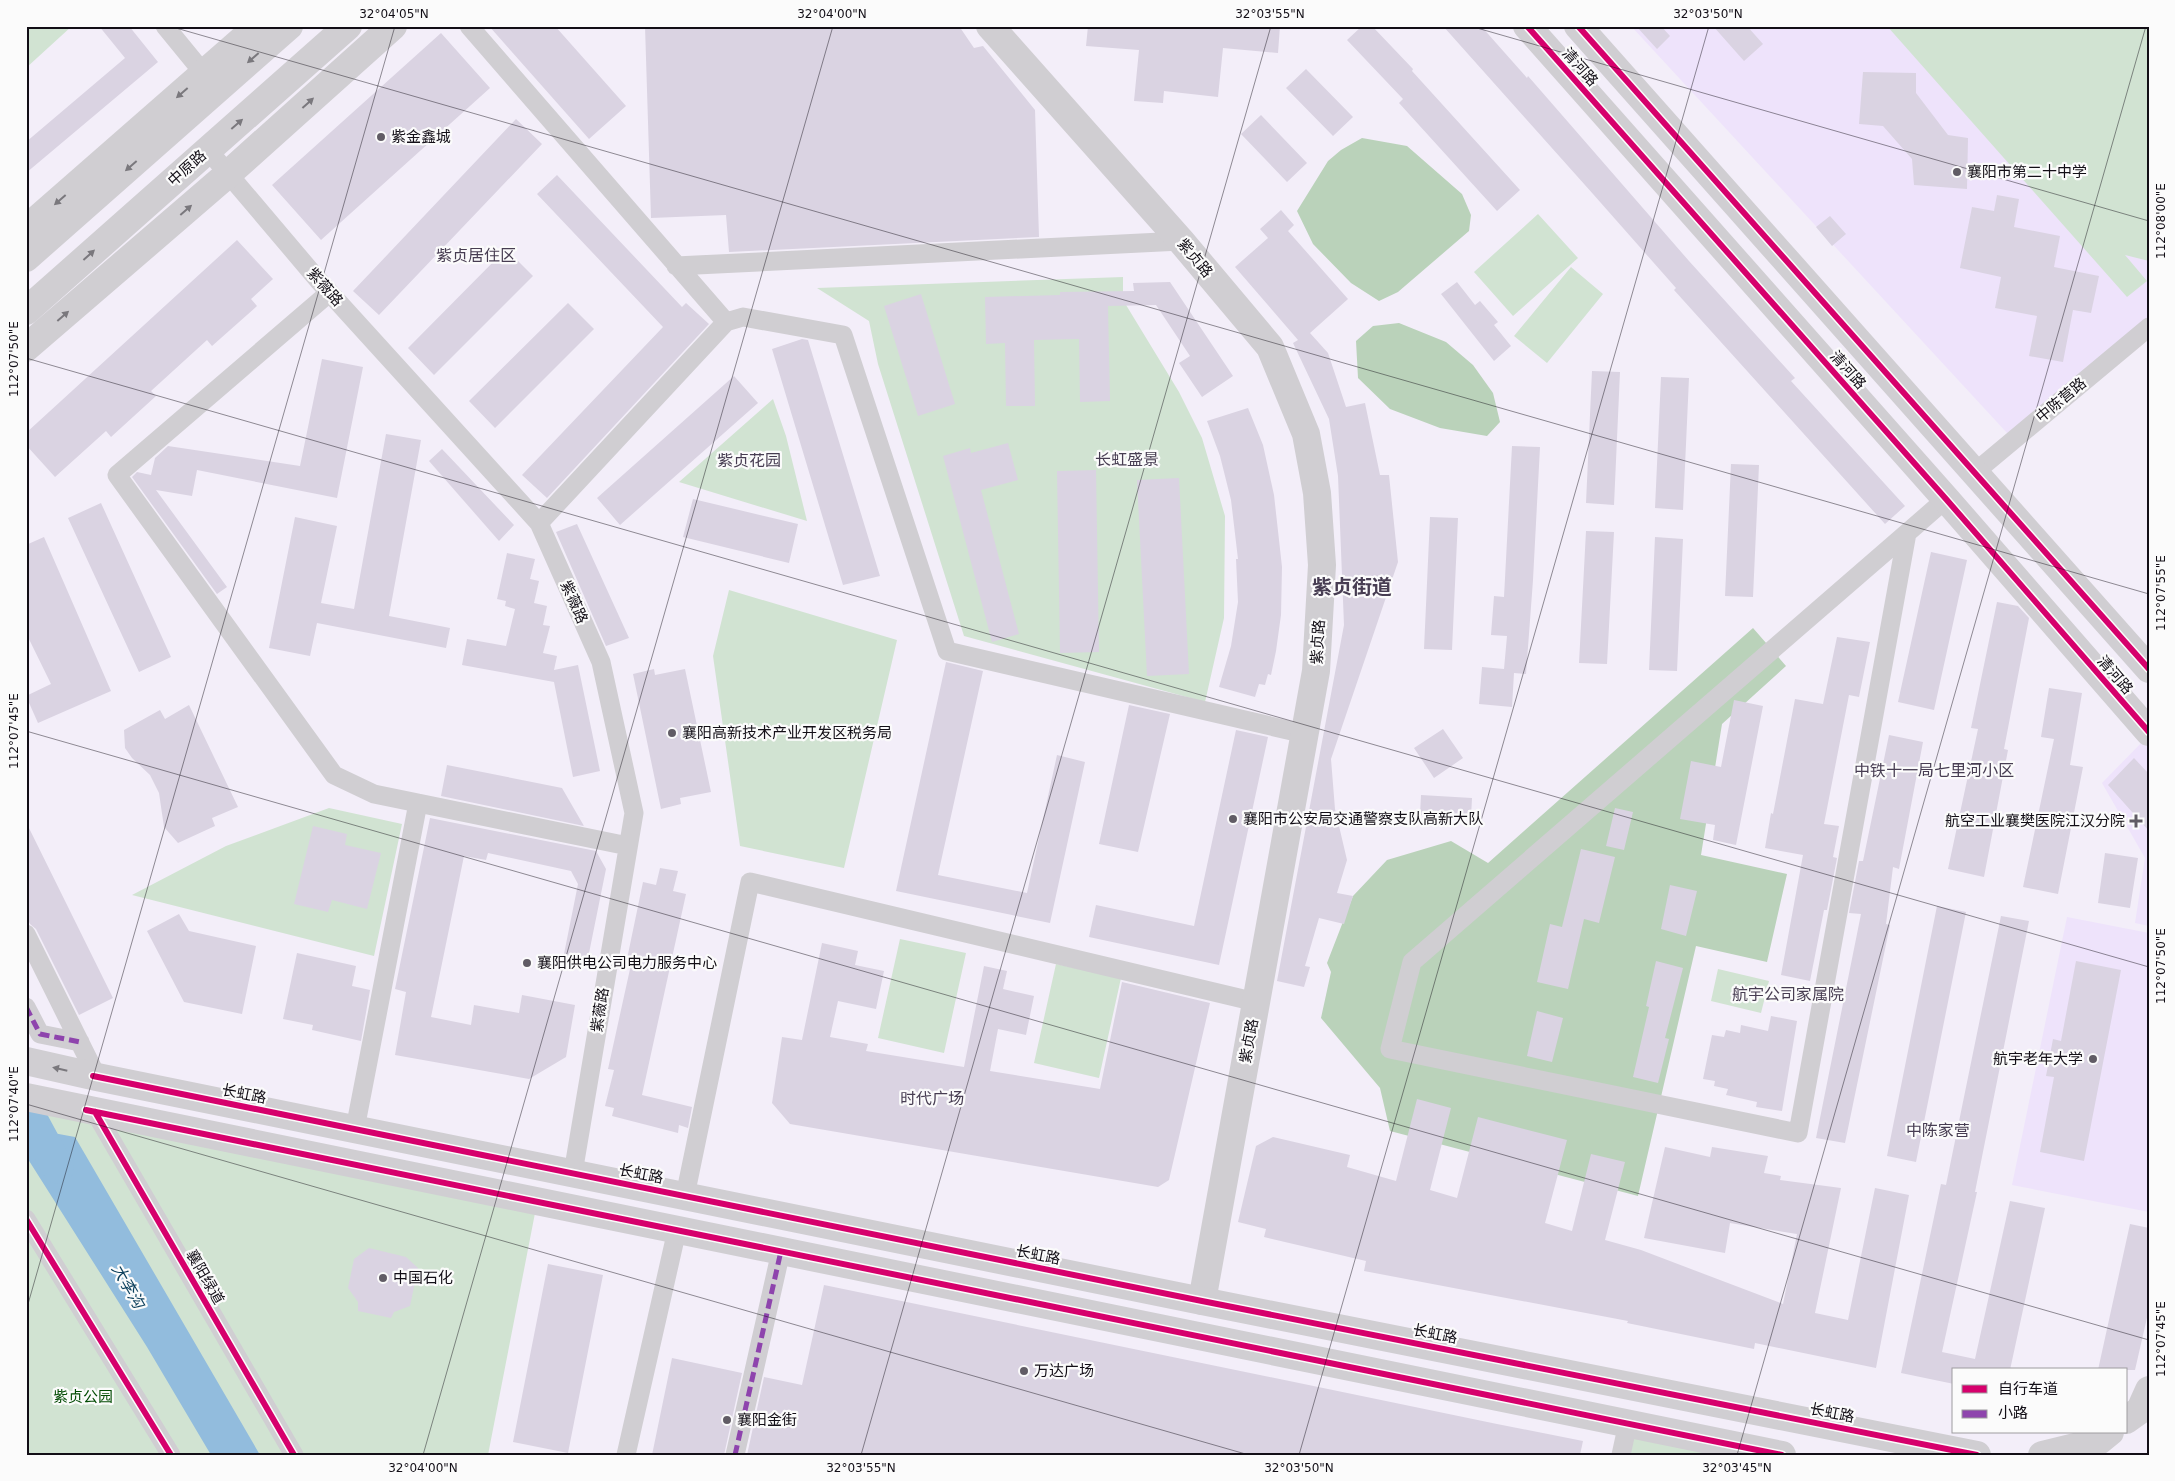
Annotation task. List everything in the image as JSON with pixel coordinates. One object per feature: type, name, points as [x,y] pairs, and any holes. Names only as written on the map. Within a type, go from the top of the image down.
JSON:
[{"type":"main road","points":[[26,258],[211,82],[258,26]]},
{"type":"main road","points":[[26,229],[211,82],[290,26]]},
{"type":"main road","name":"中原路","points":[[26,311],[348,26]]},
{"type":"main road","points":[[26,348],[228,174],[393,26]]},
{"type":"main road","name":"紫贞路","points":[[990,26],[1181,241],[1270,347],[1306,434],[1317,493],[1322,565],[1316,671],[1202,1300]]},
{"type":"main road","name":"清河路","points":[[1527,26],[1946,499],[2149,732]]},
{"type":"main road","name":"清河路","points":[[1578,26],[2149,669]]},
{"type":"main road","name":"长虹路","points":[[26,1061],[95,1077],[1978,1455]]},
{"type":"main road","points":[[26,1097],[1782,1455]]},
{"type":"main road","points":[[2128,1419],[2140,1410],[2149,1390]]},
{"type":"main road","points":[[2042,1455],[2099,1441],[2108,1434]]},
{"type":"street","points":[[165,26],[211,82]]},
{"type":"street","points":[[469,26],[726,322]]},
{"type":"street","name":"紫薇路","points":[[208,150],[329,293],[539,523],[601,662],[634,812],[573,1173]]},
{"type":"street","points":[[676,266],[1181,241]]},
{"type":"street","points":[[329,293],[117,475],[334,775],[374,794],[628,846]]},
{"type":"street","points":[[539,523],[726,322],[743,317],[843,335],[947,651],[1305,734]]},
{"type":"street","name":"中陈营路","points":[[1974,473],[2149,327]]},
{"type":"street","points":[[1907,533],[1798,1133],[1390,1049],[1412,962],[1946,499]]},
{"type":"street","points":[[355,1129],[418,803]]},
{"type":"street","points":[[685,1196],[750,882],[1256,1002]]},
{"type":"street","points":[[26,934],[80,1042],[95,1077]]},
{"type":"street","points":[[26,1007],[40,1034],[80,1042]]},
{"type":"street","name":"襄阳绿道","points":[[91,1111],[294,1455]]},
{"type":"street","points":[[26,1220],[171,1455]]},
{"type":"street","points":[[626,1455],[677,1230]]},
{"type":"street","points":[[735,1455],[781,1251]]},
{"type":"street","points":[[1621,1455],[1628,1424]]},
{"type":"shaded area","name":"襄阳市第二十中学","points":[[1631,26],[2149,26],[2149,317],[2008,434]]},
{"type":"shaded area","name":"航空工业襄樊医院江汉分院","points":[[2145,739],[2149,743],[2149,926],[2135,923],[2145,858],[2102,783]]},
{"type":"shaded area","name":"航宇老年大学","points":[[2067,917],[2149,933],[2149,1212],[2012,1185]]},
{"type":"green space","points":[[26,26],[72,26],[26,68]]},
{"type":"green space","points":[[1887,26],[2149,26],[2149,261],[2125,255],[2147,281],[2127,297]]},
{"type":"green space","points":[[1362,138],[1407,146],[1462,194],[1471,215],[1469,231],[1398,292],[1379,301],[1351,283],[1313,244],[1297,211],[1328,161],[1341,150]]},
{"type":"green space","points":[[1538,214],[1578,258],[1513,316],[1474,272]]},
{"type":"green space","points":[[1571,267],[1603,294],[1547,363],[1514,336]]},
{"type":"green space","points":[[1123,277],[1123,300],[1179,392],[1202,438],[1225,516],[1224,618],[1205,702],[964,636],[878,364],[869,321],[817,288]]},
{"type":"green space","points":[[1399,323],[1446,342],[1473,365],[1493,393],[1500,422],[1487,436],[1440,428],[1390,409],[1358,378],[1356,341],[1373,326]]},
{"type":"green space","points":[[773,399],[786,436],[807,521],[679,482]]},
{"type":"green space","points":[[729,590],[897,640],[844,868],[740,846],[713,656]]},
{"type":"green space","points":[[1753,628],[1786,666],[1722,724],[1701,855],[1787,874],[1767,962],[1696,946],[1638,1196],[1390,1131],[1380,1088],[1321,1018],[1331,972],[1327,963],[1353,896],[1387,860],[1451,841],[1488,863]]},
{"type":"green space","points":[[329,808],[402,824],[374,956],[132,895],[226,846]]},
{"type":"green space","points":[[900,939],[966,953],[944,1053],[878,1038]]},
{"type":"green space","points":[[1056,964],[1121,978],[1099,1078],[1034,1063]]},
{"type":"green space","points":[[1718,969],[1769,981],[1761,1013],[1711,1001]]},
{"type":"green space","name":"紫贞公园","points":[[26,1097],[536,1208],[488,1455],[26,1455]]},
{"type":"green space","points":[[1628,1423],[1782,1455],[1621,1455]]},
{"type":"water","points":[[26,1128],[75,1137],[260,1455],[211,1455],[147,1347],[26,1156]]},
{"type":"building","points":[[99,26],[129,26],[158,62],[26,173],[26,142],[125,58]]},
{"type":"building","points":[[489,26],[555,26],[626,106],[589,139]]},
{"type":"building","points":[[645,26],[959,26],[974,48],[983,46],[1035,110],[1039,237],[729,252],[726,215],[651,218]]},
{"type":"building","points":[[1088,26],[1280,26],[1278,53],[1223,48],[1218,97],[1164,91],[1163,103],[1134,101],[1139,50],[1086,46]]},
{"type":"building","points":[[1362,26],[1372,26],[1413,69],[1412,71],[1520,190],[1497,211],[1399,103],[1403,99],[1347,40]]},
{"type":"building","points":[[1443,26],[1481,26],[1527,78],[1528,76],[1689,261],[1795,378],[1791,381],[1905,506],[1885,524],[1674,290],[1676,288]]},
{"type":"building","points":[[1636,26],[1661,26],[1670,36],[1657,49]]},
{"type":"building","points":[[1713,26],[1747,26],[1763,44],[1744,61]]},
{"type":"building","name":"紫金鑫城","points":[[441,33],[490,88],[321,240],[272,185]]},
{"type":"building","points":[[1306,69],[1353,117],[1333,136],[1286,88]]},
{"type":"building","points":[[1863,72],[1916,73],[1916,93],[1948,135],[1968,138],[1967,189],[1914,185],[1912,159],[1883,126],[1859,124]]},
{"type":"building","points":[[1261,115],[1307,163],[1287,182],[1241,134]]},
{"type":"building","points":[[516,119],[542,144],[379,315],[353,291]]},
{"type":"building","points":[[557,175],[682,307],[686,303],[709,324],[547,498],[522,475],[663,327],[537,194]]},
{"type":"building","points":[[1997,195],[2019,199],[2014,227],[2060,236],[2054,267],[2099,276],[2091,313],[2073,310],[2063,362],[2029,356],[2037,316],[1995,308],[2001,277],[1960,268],[1972,207],[1994,211]]},
{"type":"building","points":[[1281,210],[1294,225],[1288,231],[1348,299],[1310,333],[1328,353],[1346,407],[1365,403],[1380,475],[1389,475],[1398,562],[1331,759],[1335,809],[1347,860],[1337,893],[1353,896],[1344,924],[1319,918],[1305,966],[1310,967],[1304,987],[1277,981],[1344,625],[1338,476],[1329,419],[1293,343],[1298,340],[1235,267],[1268,238],[1260,229]]},
{"type":"building","points":[[1830,216],[1846,234],[1832,246],[1816,227]]},
{"type":"building","points":[[237,240],[273,279],[251,299],[257,306],[212,346],[207,340],[151,391],[156,396],[111,437],[106,431],[55,477],[26,445],[26,433]]},
{"type":"building","points":[[506,249],[533,276],[434,375],[408,348]]},
{"type":"building","points":[[1170,282],[1233,376],[1202,397],[1179,363],[1190,356],[1156,305],[1108,306],[1110,401],[1080,402],[1079,339],[1034,340],[1035,406],[1006,406],[1005,343],[986,344],[985,297],[1060,295],[1060,292],[1134,291],[1133,283]]},
{"type":"building","points":[[1457,282],[1475,305],[1480,301],[1498,322],[1494,325],[1511,346],[1494,361],[1441,294]]},
{"type":"building","points":[[921,294],[955,404],[918,416],[884,306]]},
{"type":"building","points":[[568,303],[594,329],[495,428],[469,401]]},
{"type":"building","points":[[802,339],[808,340],[880,576],[843,585],[772,349]]},
{"type":"building","points":[[322,359],[363,367],[337,498],[197,470],[192,496],[156,490],[227,587],[217,594],[132,477],[137,472],[151,475],[155,458],[168,446],[300,466]]},
{"type":"building","points":[[1592,371],[1620,372],[1614,505],[1586,503]]},
{"type":"building","points":[[734,376],[758,403],[620,525],[597,498]]},
{"type":"building","points":[[1661,377],[1689,378],[1683,510],[1655,508]]},
{"type":"building","points":[[1248,408],[1263,445],[1274,495],[1282,567],[1281,615],[1276,651],[1271,675],[1268,674],[1265,685],[1259,684],[1255,697],[1219,687],[1231,646],[1238,602],[1236,559],[1238,559],[1231,500],[1220,456],[1207,421]]},
{"type":"building","points":[[386,434],[421,440],[389,616],[450,628],[446,648],[317,623],[310,656],[269,648],[295,517],[337,526],[321,603],[354,609]]},
{"type":"building","points":[[1008,443],[1018,480],[981,490],[1019,634],[992,642],[943,456],[970,448],[971,453]]},
{"type":"building","points":[[1512,446],[1540,447],[1526,674],[1514,673],[1512,707],[1479,704],[1482,667],[1504,669],[1507,636],[1491,635],[1494,596],[1504,597]]},
{"type":"building","points":[[442,449],[514,525],[499,541],[429,461]]},
{"type":"building","points":[[1731,464],[1759,465],[1753,597],[1725,596]]},
{"type":"building","points":[[1096,470],[1099,652],[1060,653],[1057,471]]},
{"type":"building","points":[[1179,478],[1189,674],[1147,676],[1137,480]]},
{"type":"building","points":[[693,499],[798,524],[789,563],[683,537]]},
{"type":"building","points":[[101,503],[171,657],[139,672],[68,518]]},
{"type":"building","points":[[1430,517],[1458,518],[1452,650],[1424,649]]},
{"type":"building","points":[[577,524],[629,638],[606,646],[556,532]]},
{"type":"building","points":[[1586,531],[1614,532],[1607,664],[1579,663]]},
{"type":"building","points":[[44,537],[111,691],[38,723],[26,696],[51,684],[26,633],[26,545]]},
{"type":"building","points":[[1655,537],[1683,539],[1677,671],[1649,670]]},
{"type":"building","points":[[1931,552],[1967,560],[1934,710],[1898,702]]},
{"type":"building","points":[[507,553],[535,559],[530,579],[539,581],[534,603],[547,606],[543,625],[550,626],[543,653],[557,656],[554,670],[578,665],[600,771],[573,777],[554,682],[462,665],[467,639],[506,646],[515,609],[505,606],[506,601],[497,599]]},
{"type":"building","points":[[1997,602],[2018,606],[2029,618],[2004,749],[2008,750],[1984,877],[1948,869],[1978,729],[1971,728]]},
{"type":"building","points":[[1837,637],[1870,642],[1859,697],[1849,695],[1824,824],[1839,826],[1833,857],[1837,858],[1827,910],[1824,910],[1810,981],[1781,975],[1803,855],[1765,848],[1795,699],[1823,704]]},
{"type":"building","points":[[946,662],[983,671],[938,875],[1027,893],[1057,755],[1085,762],[1050,923],[896,891]]},
{"type":"building","name":"襄阳高新技术产业开发区税务局","points":[[654,669],[655,675],[685,669],[711,792],[680,798],[681,804],[661,809],[633,674]]},
{"type":"building","points":[[2049,688],[2082,693],[2070,765],[2083,767],[2058,894],[2023,887],[2054,739],[2041,737]]},
{"type":"building","points":[[1734,700],[1763,706],[1736,845],[1713,840],[1715,825],[1680,819],[1691,761],[1721,767]]},
{"type":"building","points":[[189,705],[238,807],[212,818],[215,826],[178,843],[164,827],[159,793],[150,775],[132,758],[125,748],[124,730],[160,710],[165,719]]},
{"type":"building","points":[[1129,705],[1170,714],[1138,852],[1099,844]]},
{"type":"building","points":[[1443,729],[1463,758],[1434,778],[1414,748]]},
{"type":"building","name":"襄阳市公安局交通警察支队高新大队","points":[[1236,730],[1268,737],[1219,965],[1089,937],[1096,905],[1194,926]]},
{"type":"building","points":[[1889,735],[1923,742],[1899,869],[1893,867],[1886,924],[1890,925],[1845,1143],[1816,1138],[1861,914],[1849,913],[1859,861],[1863,861]]},
{"type":"building","points":[[2134,758],[2149,774],[2149,831],[2108,785]]},
{"type":"building","points":[[447,765],[562,788],[584,826],[441,796]]},
{"type":"building","points":[[1421,795],[1472,798],[1471,817],[1420,815]]},
{"type":"building","points":[[1615,808],[1633,812],[1624,850],[1606,846]]},
{"type":"building","points":[[430,818],[596,851],[606,869],[586,968],[562,964],[578,884],[571,871],[488,853],[486,860],[464,856],[431,1017],[471,1025],[474,1005],[519,1013],[522,995],[575,1005],[566,1057],[529,1079],[395,1055],[406,992],[395,989]]},
{"type":"building","points":[[26,822],[113,998],[79,1015],[36,929],[30,924],[26,916]]},
{"type":"building","points":[[313,826],[347,834],[345,845],[381,853],[367,909],[332,900],[328,912],[294,904]]},
{"type":"building","points":[[1581,849],[1615,857],[1599,923],[1584,919],[1568,989],[1537,982],[1550,924],[1562,927]]},
{"type":"building","points":[[2105,853],[2138,858],[2130,908],[2098,903]]},
{"type":"building","points":[[660,868],[678,871],[673,891],[686,894],[642,1095],[692,1107],[688,1128],[679,1125],[678,1133],[612,1116],[614,1108],[605,1106],[614,1070],[608,1069],[632,960],[627,959],[643,882],[656,885]]},
{"type":"building","points":[[1670,885],[1697,891],[1686,936],[1661,929]]},
{"type":"building","points":[[1937,906],[1966,912],[1916,1162],[1887,1156]]},
{"type":"building","points":[[179,914],[189,931],[256,946],[242,1014],[184,1002],[147,931]]},
{"type":"building","points":[[2001,916],[2029,921],[1975,1192],[1977,1192],[1942,1352],[1975,1359],[2010,1201],[2045,1208],[2010,1368],[1952,1368],[1952,1384],[1901,1373],[1941,1184],[1946,1185]]},
{"type":"building","points":[[822,943],[858,951],[855,965],[884,971],[876,1009],[838,1001],[830,1037],[868,1044],[866,1051],[964,1067],[984,966],[1007,971],[1003,989],[1034,996],[1026,1035],[998,1029],[990,1071],[1100,1089],[1122,982],[1210,1003],[1169,1180],[1158,1187],[790,1124],[772,1103],[782,1037],[802,1040]]},
{"type":"building","points":[[297,953],[356,966],[352,986],[370,990],[361,1041],[312,1030],[313,1025],[283,1019]]},
{"type":"building","points":[[1656,961],[1683,968],[1665,1038],[1669,1039],[1658,1083],[1633,1077],[1649,1007],[1646,1006]]},
{"type":"building","points":[[2076,961],[2121,970],[2084,1161],[2040,1152],[2054,1077],[2046,1076],[2053,1039],[2061,1041]]},
{"type":"building","points":[[1537,1011],[1563,1018],[1552,1062],[1527,1056]]},
{"type":"building","points":[[1771,1016],[1797,1021],[1782,1111],[1756,1107],[1757,1102],[1726,1095],[1728,1089],[1714,1086],[1715,1081],[1703,1079],[1712,1035],[1724,1037],[1726,1030],[1740,1033],[1741,1025],[1768,1031]]},
{"type":"building","points":[[1417,1099],[1451,1108],[1430,1190],[1457,1198],[1478,1117],[1567,1140],[1545,1223],[1572,1231],[1591,1154],[1625,1162],[1605,1240],[1641,1250],[1783,1304],[1797,1234],[1730,1223],[1725,1253],[1644,1238],[1665,1147],[1710,1157],[1712,1147],[1768,1156],[1764,1173],[1781,1176],[1780,1180],[1841,1188],[1815,1313],[1848,1320],[1875,1188],[1909,1195],[1876,1368],[1755,1343],[1754,1349],[1627,1323],[1628,1321],[1364,1271],[1366,1261],[1264,1237],[1266,1229],[1238,1222],[1256,1146],[1273,1137],[1350,1155],[1347,1167],[1396,1181]]},
{"type":"building","points":[[2130,1224],[2149,1228],[2149,1309],[2135,1370],[2128,1370],[2128,1368],[2098,1368]]},
{"type":"building","name":"中国石化","points":[[369,1248],[406,1257],[418,1268],[410,1306],[394,1312],[391,1318],[358,1311],[358,1302],[348,1288],[354,1259]]},
{"type":"building","points":[[548,1264],[603,1275],[568,1453],[513,1442]]},
{"type":"building","name":"万达广场","points":[[824,1285],[1583,1441],[1580,1455],[747,1455],[764,1377],[802,1385]]},
{"type":"building","points":[[672,1358],[742,1373],[724,1455],[652,1455]]},
{"type":"waterway","name":"大李沟","points":[[31,1118],[58,1168]]},
{"type":"marked path","points":[[26,1007],[40,1034],[80,1042]]},
{"type":"marked path","points":[[735,1455],[781,1251]]},
{"type":"cycle path","points":[[1527,26],[1946,499],[2149,732]]},
{"type":"cycle path","points":[[1578,26],[2149,669]]},
{"type":"cycle path","points":[[93,1076],[1202,1301],[1977,1455]]},
{"type":"cycle path","points":[[86,1110],[1782,1455]]},
{"type":"cycle path","points":[[95,1112],[294,1455]]},
{"type":"cycle path","points":[[26,1219],[171,1455]]},
{"type":"place","name":"紫金鑫城","points":[[381,137]]},
{"type":"place","name":"襄阳市第二十中学","points":[[1957,172]]},
{"type":"place","name":"襄阳高新技术产业开发区税务局","points":[[672,733]]},
{"type":"place","name":"襄阳市公安局交通警察支队高新大队","points":[[1233,819]]},
{"type":"place","name":"航空工业襄樊医院江汉分院","points":[[2136,821]]},
{"type":"place","name":"襄阳供电公司电力服务中心","points":[[527,963]]},
{"type":"place","name":"航宇老年大学","points":[[2093,1059]]},
{"type":"place","name":"中国石化","points":[[383,1278]]},
{"type":"place","name":"万达广场","points":[[1024,1371]]},
{"type":"place","name":"襄阳金街","points":[[727,1420]]},
{"type":"district","name":"紫贞居住区","points":[[476,255]]},
{"type":"district","name":"长虹盛景","points":[[1127,459]]},
{"type":"district","name":"紫贞花园","points":[[749,460]]},
{"type":"district","name":"紫贞街道","points":[[1352,587]]},
{"type":"district","name":"中铁十一局七里河小区","points":[[1934,770]]},
{"type":"district","name":"航宇公司家属院","points":[[1788,994]]},
{"type":"district","name":"时代广场","points":[[932,1098]]},
{"type":"district","name":"中陈家营","points":[[1938,1130]]}]
